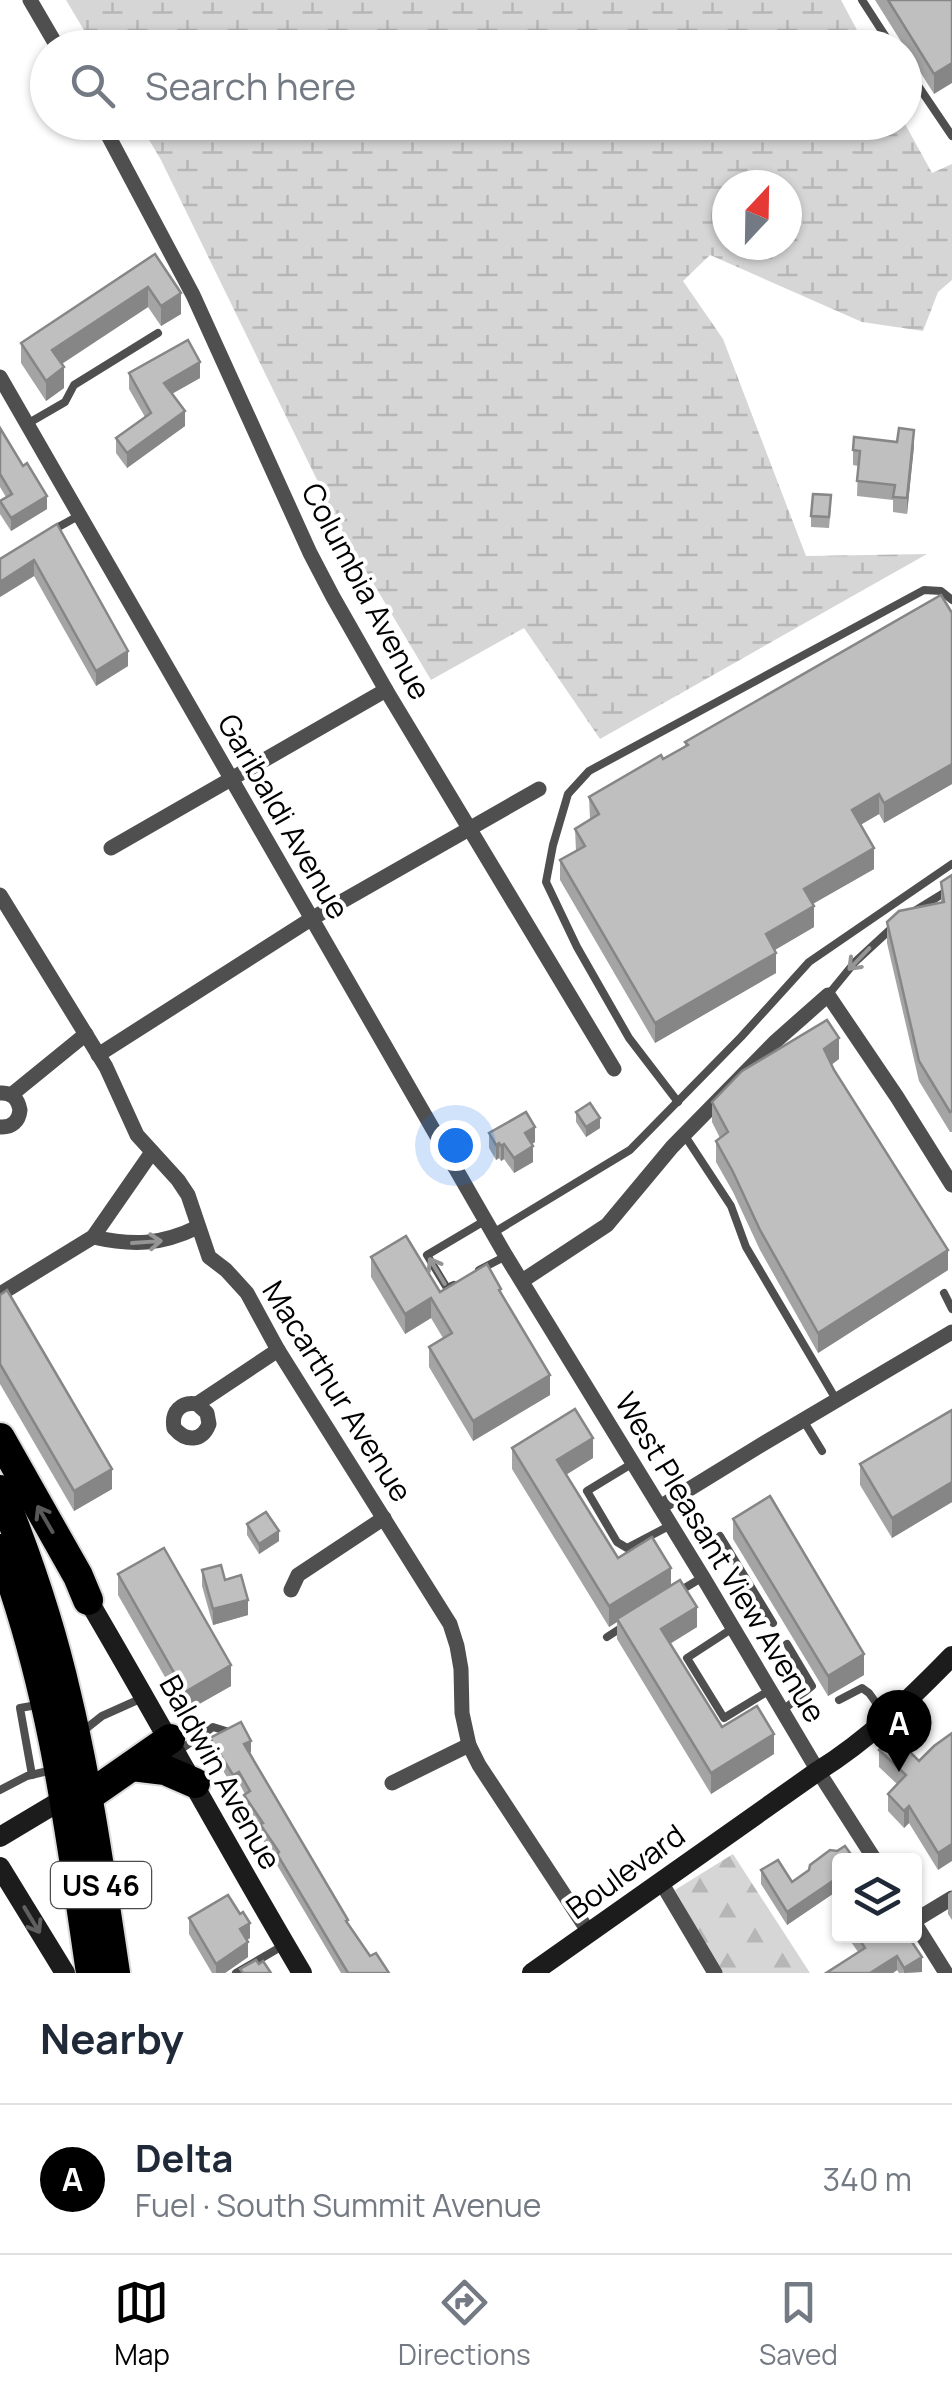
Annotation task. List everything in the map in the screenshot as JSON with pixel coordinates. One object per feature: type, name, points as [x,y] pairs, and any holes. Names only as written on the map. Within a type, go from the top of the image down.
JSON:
[{"type":"highway","points":[[0,1438],[88,1600]]},
{"type":"highway","name":"US 46","points":[[0,1490],[39,1596],[61,1671],[76,1737],[61,1785],[115,1973]]},
{"type":"highway","name":"US 46","points":[[1,1558],[9,1604],[46,1704],[91,1973]]},
{"type":"highway","points":[[61,1785],[132,1766],[174,1746]]},
{"type":"highway","points":[[132,1766],[165,1770],[195,1783]]},
{"type":"street","points":[[30,0],[48,30]]},
{"type":"street","name":"Columbia Avenue","points":[[111,140],[193,296],[310,553],[386,690],[614,1068]]},
{"type":"street","name":"Garibaldi Avenue","points":[[0,377],[5,397],[27,424],[522,1281]]},
{"type":"street","points":[[111,848],[386,690]]},
{"type":"street","points":[[98,1054],[311,919],[539,789]]},
{"type":"street","name":"Macarthur Avenue","points":[[0,895],[98,1054],[138,1134],[188,1195],[210,1257],[246,1293],[450,1624],[458,1646],[462,1713],[469,1746],[590,1934]]},
{"type":"street","points":[[522,1281],[607,1225],[684,1134],[776,1040],[828,995],[952,1186]]},
{"type":"street","points":[[0,1127],[10,1126],[20,1116],[19,1104],[6,1094],[86,1034]]},
{"type":"street","points":[[0,1293],[93,1237],[152,1152]]},
{"type":"street","points":[[93,1237],[124,1244],[162,1242],[198,1226]]},
{"type":"street","name":"West Pleasant View Avenue","points":[[522,1281],[871,1853]]},
{"type":"street","points":[[660,1507],[952,1332]]},
{"type":"street","points":[[197,1404],[278,1350]]},
{"type":"street","points":[[290,1590],[298,1575],[384,1518]]},
{"type":"street","name":"Baldwin Avenue","points":[[88,1600],[302,1973]]},
{"type":"street","name":"Boulevard","points":[[532,1973],[848,1752],[952,1656]]},
{"type":"street","points":[[392,1783],[469,1746]]},
{"type":"street","points":[[0,1836],[61,1785]]},
{"type":"street","points":[[0,1866],[65,1973]]},
{"type":"street","points":[[661,1882],[715,1973]]},
{"type":"street","points":[[922,1917],[952,1898]]},
{"type":"street","points":[[922,1935],[946,1973]]},
{"type":"lane","points":[[862,0],[881,30]]},
{"type":"lane","points":[[922,92],[952,136]]},
{"type":"lane","points":[[27,424],[65,402],[74,385],[158,333]]},
{"type":"lane","points":[[48,532],[80,515]]},
{"type":"lane","points":[[678,1102],[629,1038],[576,947],[546,882],[552,845],[568,794],[590,771],[924,590],[941,591],[952,600]]},
{"type":"lane","points":[[460,1282],[447,1288],[427,1255],[489,1227],[621,1156],[741,1037],[808,962],[952,864]]},
{"type":"lane","points":[[908,916],[952,888]]},
{"type":"lane","points":[[828,995],[897,924]]},
{"type":"lane","points":[[684,1134],[732,1206],[746,1247],[837,1400]]},
{"type":"lane","points":[[472,1275],[506,1256]]},
{"type":"lane","points":[[944,1293],[952,1309]]},
{"type":"lane","points":[[803,1420],[822,1451]]},
{"type":"lane","points":[[633,1463],[587,1491],[617,1542],[627,1548],[671,1525]]},
{"type":"lane","points":[[720,1536],[773,1622]]},
{"type":"lane","points":[[670,1597],[702,1576]]},
{"type":"lane","points":[[607,1638],[639,1617]]},
{"type":"lane","points":[[733,1628],[687,1658],[724,1718],[770,1690]]},
{"type":"lane","points":[[782,1711],[812,1686],[788,1644]]},
{"type":"lane","points":[[839,1700],[865,1689],[887,1718]]},
{"type":"lane","points":[[76,1737],[102,1716],[146,1698]]},
{"type":"lane","points":[[174,1746],[213,1727],[227,1733],[236,1728]]},
{"type":"lane","points":[[0,1790],[61,1785]]},
{"type":"lane","points":[[236,1973],[285,1944]]},
{"type":"green space","points":[[66,0],[841,0],[857,30],[84,30]]},
{"type":"green space","points":[[149,140],[914,140],[932,173],[952,164],[952,280],[938,292],[923,331],[862,322],[721,260],[802,260],[802,170],[712,170],[712,256],[683,281],[723,339],[806,556],[927,554],[600,739],[524,628],[431,680],[341,529]]},
{"type":"green space","points":[[733,1854],[810,1973],[722,1973],[675,1890]]},
{"type":"building","points":[[888,0],[952,0],[952,63],[934,74],[922,55],[922,30],[907,30]]},
{"type":"building","points":[[155,254],[181,293],[161,306],[148,287],[52,350],[64,367],[46,381],[21,343]]},
{"type":"building","points":[[188,340],[200,362],[164,383],[185,411],[127,453],[116,438],[151,413],[129,373]]},
{"type":"building","points":[[0,428],[47,496],[11,518],[0,501],[12,494],[0,474]]},
{"type":"building","points":[[899,428],[914,430],[907,498],[893,497],[895,485],[857,481],[860,451],[853,450],[854,437],[897,442]]},
{"type":"building","points":[[813,494],[831,495],[829,517],[811,516]]},
{"type":"building","points":[[57,524],[128,651],[96,671],[34,560],[0,582],[0,559]]},
{"type":"building","points":[[941,595],[952,613],[952,764],[884,803],[879,794],[852,810],[874,848],[804,889],[814,906],[766,934],[776,953],[655,1023],[560,860],[585,846],[575,829],[599,814],[589,797],[661,755],[663,759],[688,745],[685,742]]},
{"type":"building","points":[[952,875],[950,1112],[919,1061],[887,922],[899,911],[944,902],[941,882]]},
{"type":"building","points":[[827,1020],[839,1038],[824,1049],[834,1070],[948,1250],[818,1333],[716,1141],[728,1132],[712,1102],[742,1071]]},
{"type":"building","points":[[590,1103],[600,1118],[586,1127],[576,1112]]},
{"type":"building","points":[[526,1112],[535,1127],[525,1133],[533,1146],[514,1158],[504,1144],[496,1145],[489,1133]]},
{"type":"building","points":[[406,1236],[440,1292],[487,1264],[550,1375],[473,1421],[429,1347],[452,1333],[431,1298],[405,1314],[371,1257]]},
{"type":"building","points":[[7,1290],[112,1469],[74,1491],[0,1364],[0,1295]]},
{"type":"building","points":[[575,1409],[593,1438],[557,1460],[618,1558],[652,1537],[671,1568],[609,1606],[512,1448]]},
{"type":"building","points":[[952,1410],[952,1482],[892,1518],[860,1464]]},
{"type":"building","points":[[770,1496],[864,1654],[828,1676],[733,1519]]},
{"type":"building","points":[[266,1512],[279,1531],[259,1544],[247,1524]]},
{"type":"building","points":[[164,1548],[231,1665],[185,1692],[118,1574]]},
{"type":"building","points":[[221,1565],[225,1580],[241,1575],[248,1600],[213,1609],[202,1570]]},
{"type":"building","points":[[680,1580],[697,1607],[661,1629],[722,1727],[757,1706],[774,1734],[711,1773],[617,1619]]},
{"type":"building","points":[[241,1722],[251,1741],[244,1744],[346,1921],[370,1956],[376,1953],[389,1973],[348,1973],[277,1854],[244,1795],[250,1791],[239,1772],[233,1775],[210,1738]]},
{"type":"building","points":[[952,1733],[952,1844],[938,1853],[909,1806],[904,1811],[888,1794],[906,1775],[879,1750],[893,1735],[919,1761]]},
{"type":"building","points":[[845,1846],[850,1853],[832,1853],[832,1881],[787,1912],[761,1870],[778,1860],[792,1882],[830,1850]]},
{"type":"building","points":[[228,1895],[250,1923],[240,1929],[248,1942],[216,1964],[189,1918]]},
{"type":"building","points":[[862,1943],[913,1943],[922,1957],[904,1968],[897,1956],[870,1973],[826,1973],[865,1948]]},
{"type":"building","points":[[256,1960],[259,1964],[263,1961],[271,1973],[243,1973],[240,1969]]},
{"type":"place","name":"Delta","points":[[899,1772]]}]
